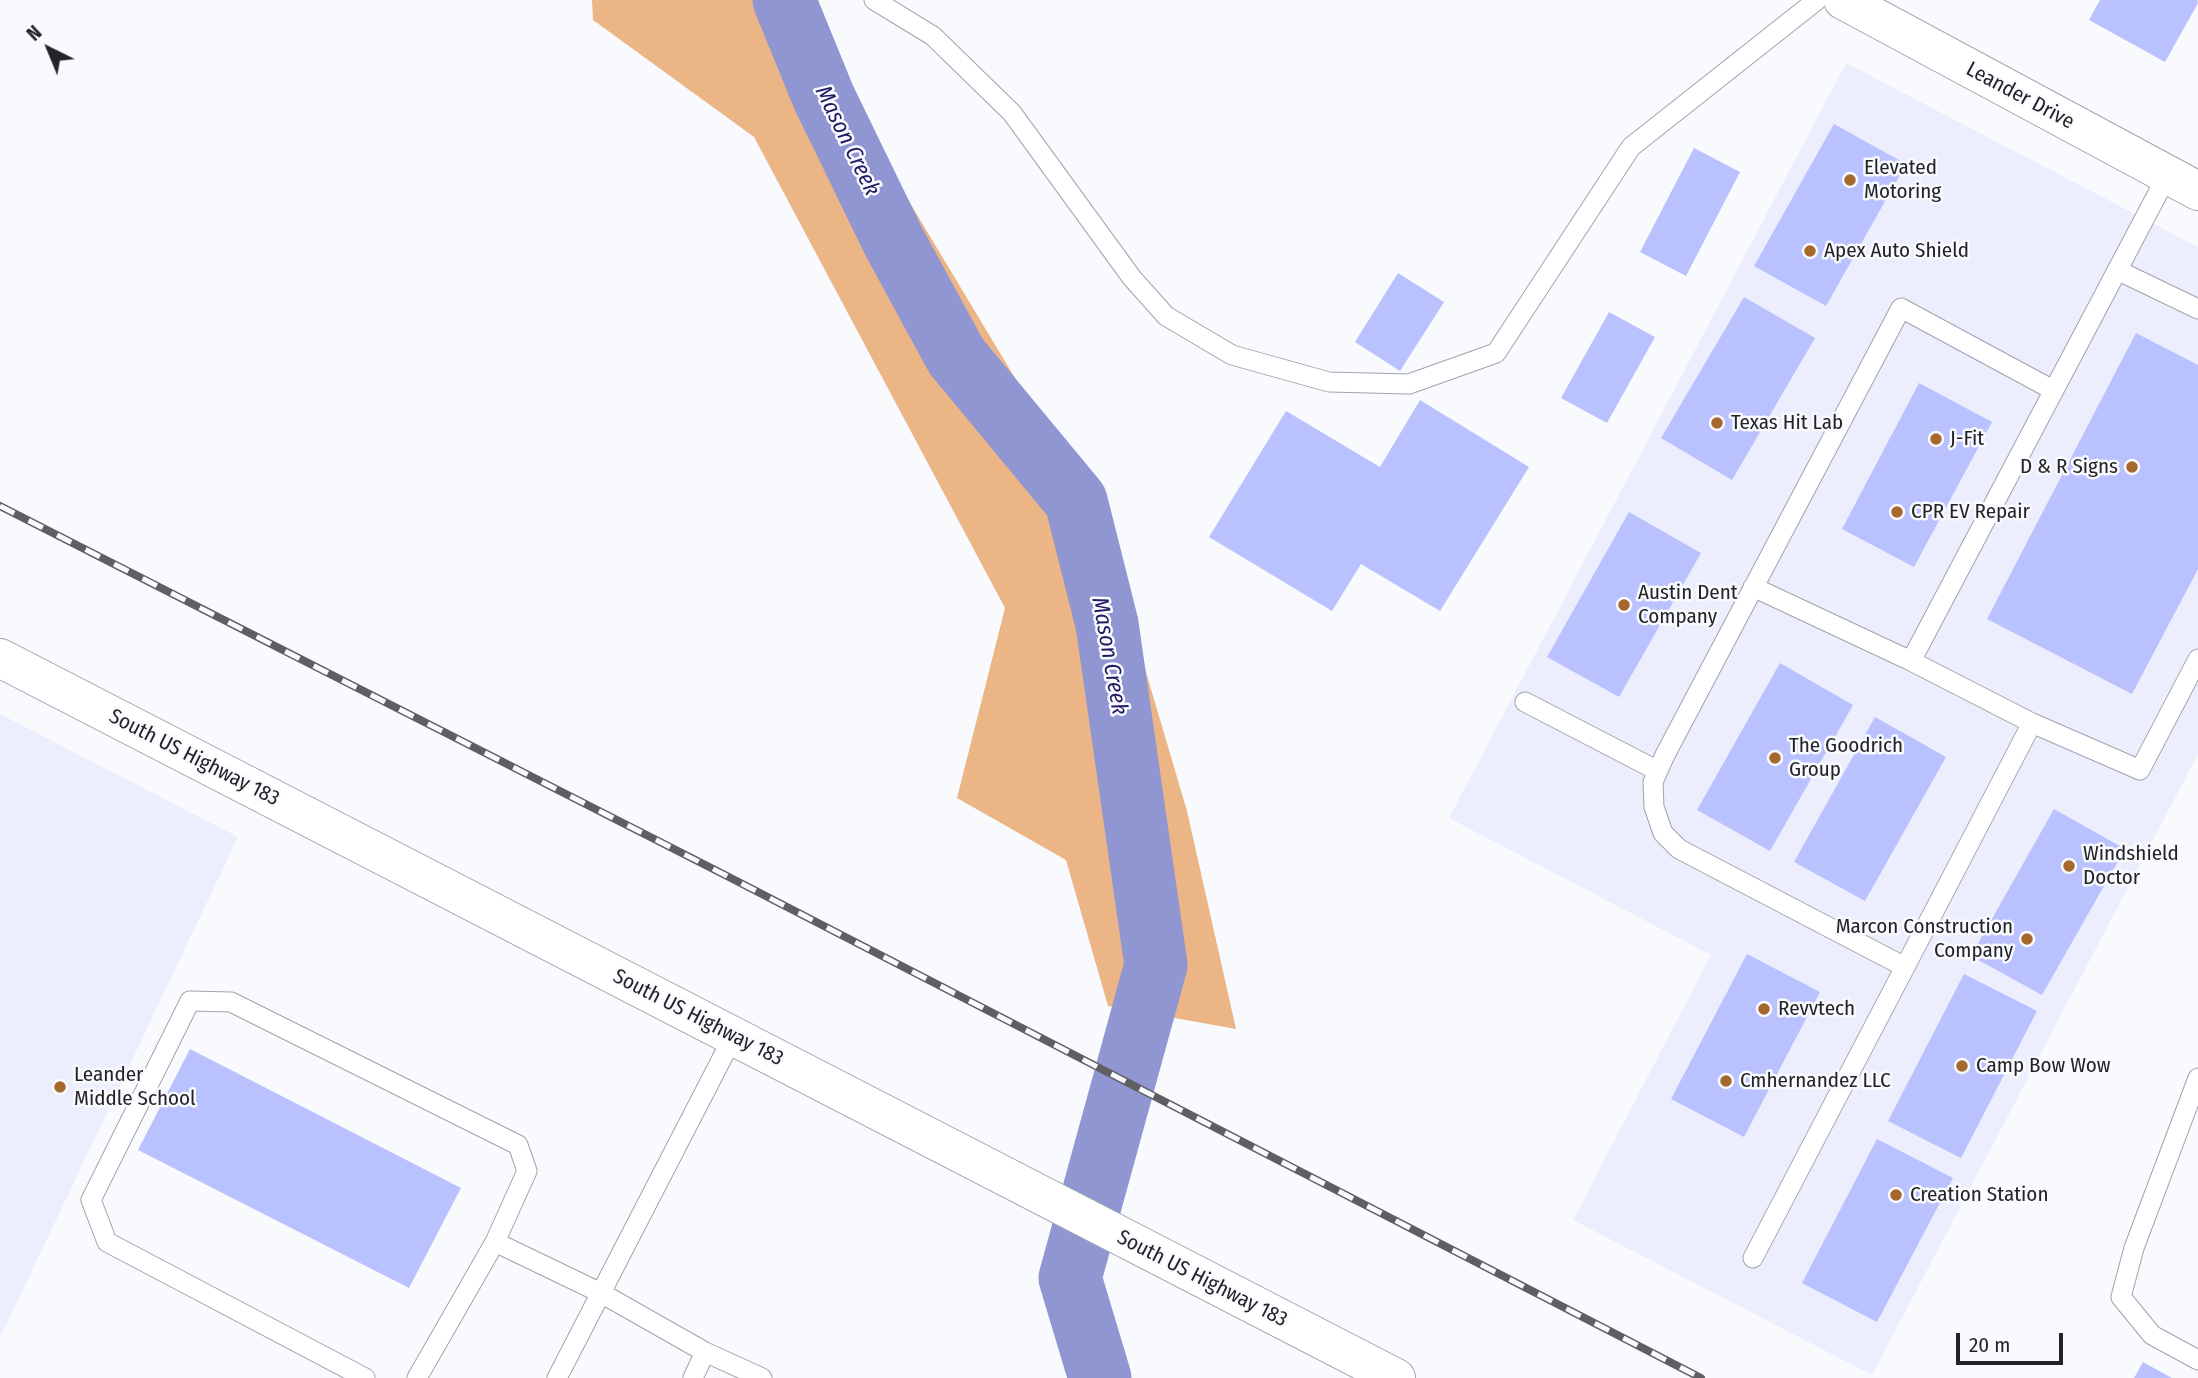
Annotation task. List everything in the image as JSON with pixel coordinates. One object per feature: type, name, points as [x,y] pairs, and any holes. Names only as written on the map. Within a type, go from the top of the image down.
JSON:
[{"type":"main road","name":"Leander Drive","points":[[1843,0],[2183,182]]},
{"type":"main road","name":"South US Highway 183","points":[[0,658],[1396,1378]]},
{"type":"lane","points":[[874,0],[933,36],[1012,113],[1132,278],[1166,316],[1232,355],[1329,382],[1409,384],[1496,353],[1631,147],[1817,0]]},
{"type":"lane","points":[[1911,661],[2117,270],[2183,182]]},
{"type":"lane","points":[[2117,270],[2198,309]]},
{"type":"lane","points":[[1905,967],[1679,849],[1663,833],[1654,807],[1653,782],[1901,308],[2053,390]]},
{"type":"lane","points":[[1753,587],[1911,661],[2032,723],[2140,770],[2198,659]]},
{"type":"lane","points":[[1525,702],[1658,771]]},
{"type":"lane","points":[[1753,1258],[2032,723]]},
{"type":"lane","points":[[365,1378],[107,1242],[91,1200],[190,1001],[231,1002],[518,1145],[527,1171],[495,1242],[417,1378]]},
{"type":"lane","points":[[557,1378],[733,1037]]},
{"type":"lane","points":[[2198,1078],[2134,1248],[2121,1297],[2152,1335],[2198,1360]]},
{"type":"lane","points":[[495,1242],[601,1293],[705,1352],[762,1378]]},
{"type":"lane","points":[[693,1378],[705,1352]]},
{"type":"shaded area","points":[[592,0],[791,0],[809,10],[889,168],[1102,523],[1187,811],[1236,1029],[1108,1006],[1066,860],[957,798],[1005,608],[754,137],[593,20]]},
{"type":"shaded area","points":[[1846,63],[2198,247],[2198,754],[1872,1375],[1573,1220],[1711,955],[1449,818]]},
{"type":"shaded area","name":"Leander Middle School","points":[[0,714],[238,837],[0,1338]]},
{"type":"building","points":[[2100,0],[2197,0],[2198,3],[2165,62],[2089,20]]},
{"type":"building","points":[[1834,124],[1906,164],[1826,306],[1754,266]]},
{"type":"building","points":[[1694,148],[1740,172],[1686,276],[1640,252]]},
{"type":"building","points":[[1398,273],[1444,302],[1400,371],[1355,342]]},
{"type":"building","points":[[1744,297],[1815,338],[1732,480],[1661,438]]},
{"type":"building","points":[[1609,312],[1655,337],[1607,423],[1561,398]]},
{"type":"building","name":"D & R Signs","points":[[2136,333],[2198,365],[2198,569],[2132,694],[1987,619]]},
{"type":"building","points":[[1919,383],[1992,422],[1914,567],[1842,529]]},
{"type":"building","points":[[1420,400],[1529,467],[1440,611],[1361,564],[1332,611],[1209,537],[1286,411],[1380,467]]},
{"type":"building","name":"Austin Dent Company","points":[[1629,512],[1701,553],[1619,697],[1547,657]]},
{"type":"building","name":"The Goodrich Group","points":[[1780,663],[1853,705],[1770,851],[1697,810]]},
{"type":"building","points":[[1875,717],[1946,757],[1865,901],[1794,862]]},
{"type":"building","points":[[2054,809],[2125,849],[2042,995],[1971,956]]},
{"type":"building","points":[[1747,954],[1820,992],[1744,1137],[1671,1099]]},
{"type":"building","name":"Camp Bow Wow","points":[[1964,974],[2037,1011],[1961,1158],[1888,1121]]},
{"type":"building","points":[[190,1049],[461,1188],[409,1288],[138,1150]]},
{"type":"building","points":[[1877,1139],[1953,1178],[1877,1322],[1802,1283]]},
{"type":"building","points":[[2143,1362],[2172,1378],[2134,1378]]},
{"type":"waterway","name":"Mason Creek","points":[[784,0],[824,98],[894,242],[956,356],[1076,501],[1107,624],[1156,965],[1070,1278],[1100,1378]]},
{"type":"railway","points":[[0,506],[725,875],[1701,1378]]},
{"type":"place","name":"Elevated Motoring","points":[[1850,180]]},
{"type":"place","name":"Apex Auto Shield","points":[[1810,251]]},
{"type":"place","name":"Texas Hit Lab","points":[[1717,423]]},
{"type":"place","name":"J-Fit","points":[[1936,439]]},
{"type":"place","name":"D & R Signs","points":[[2132,467]]},
{"type":"place","name":"CPR EV Repair","points":[[1897,512]]},
{"type":"place","name":"Austin Dent Company","points":[[1624,605]]},
{"type":"place","name":"The Goodrich Group","points":[[1775,758]]},
{"type":"place","name":"Windshield Doctor","points":[[2069,866]]},
{"type":"place","name":"Marcon Construction Company","points":[[2027,939]]},
{"type":"place","name":"Revvtech","points":[[1764,1009]]},
{"type":"place","name":"Camp Bow Wow","points":[[1962,1066]]},
{"type":"place","name":"Cmhernandez LLC","points":[[1726,1081]]},
{"type":"place","name":"Leander Middle School","points":[[60,1087]]},
{"type":"place","name":"Creation Station","points":[[1896,1195]]}]
